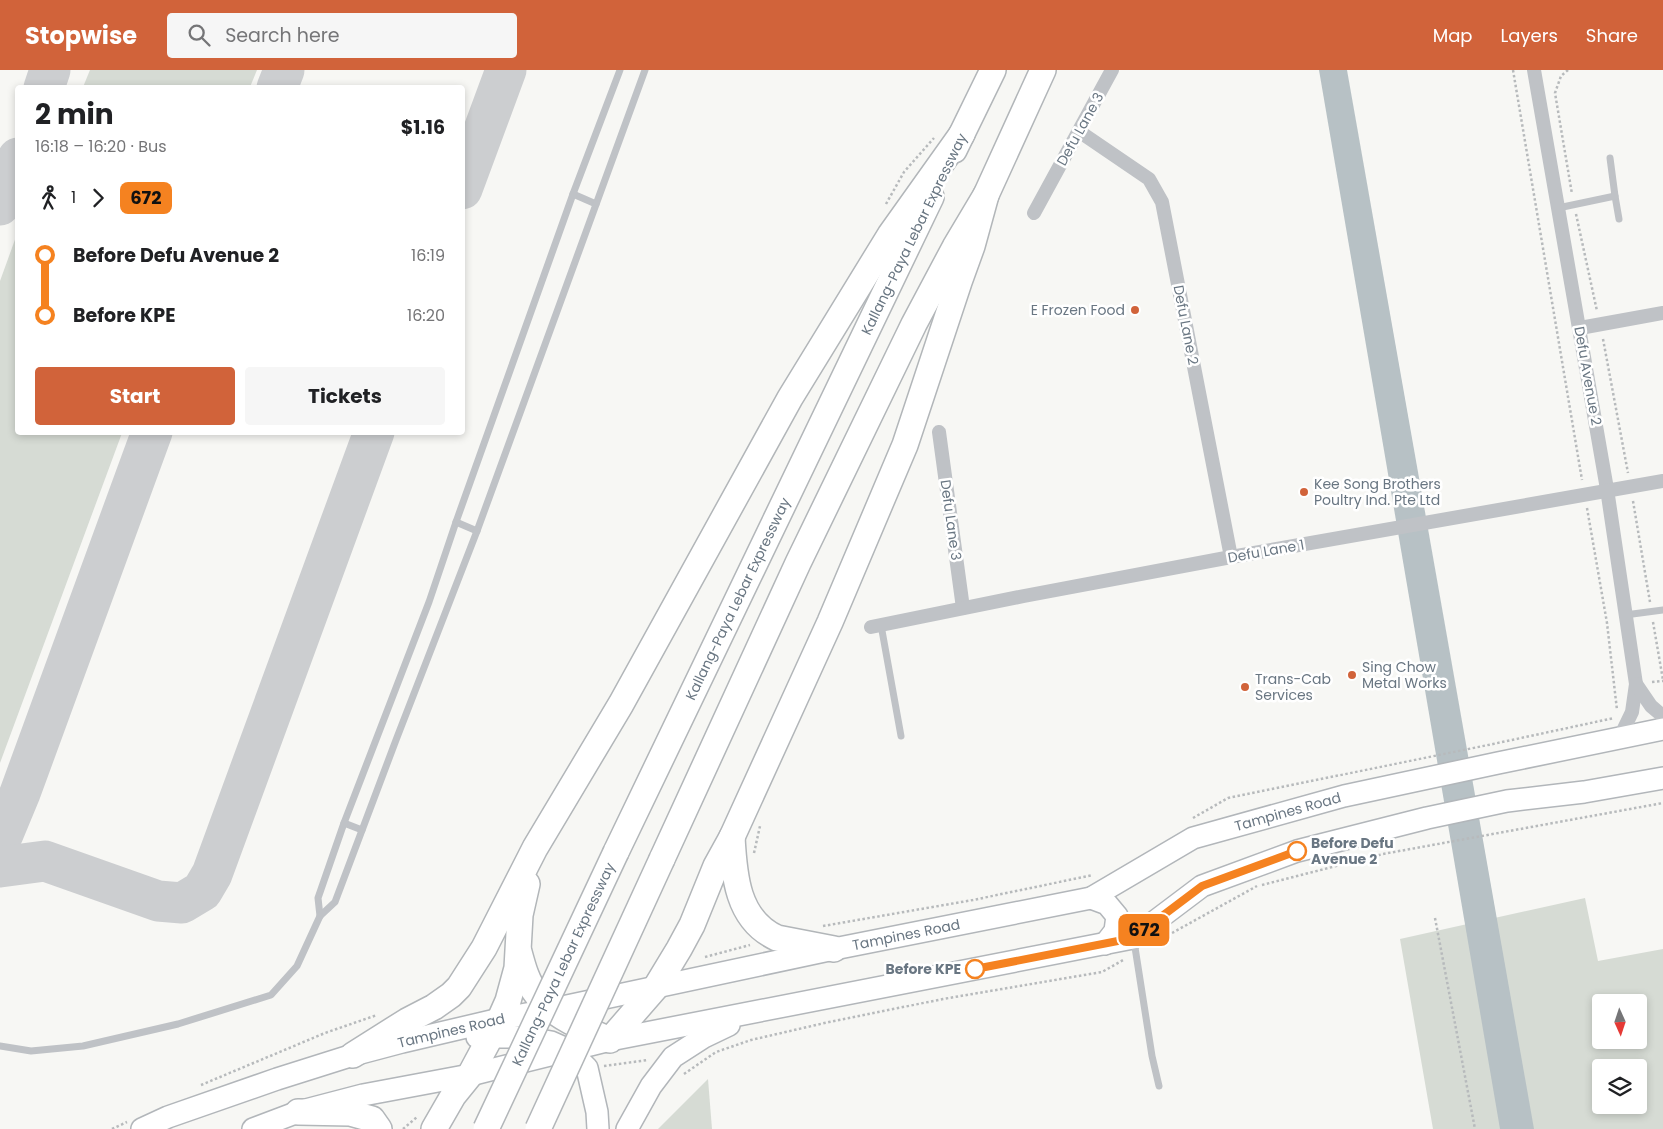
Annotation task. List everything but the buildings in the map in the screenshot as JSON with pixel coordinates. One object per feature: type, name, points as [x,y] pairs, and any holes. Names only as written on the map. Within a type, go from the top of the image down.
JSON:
[{"type":"highway","name":"Kallang-Paya Lebar Expressway","points":[[486,1129],[763,544],[993,70]]},
{"type":"highway","points":[[538,1129],[798,563],[914,324],[955,247],[986,195],[1043,70]]},
{"type":"highway","points":[[353,1055],[407,1021],[434,1007],[459,987],[484,948],[535,848],[621,704],[790,398],[890,235],[962,134]]},
{"type":"highway","points":[[519,952],[525,975],[540,1000],[572,1022],[610,1040],[656,987],[692,925],[716,866],[732,837],[830,622],[905,445],[972,246],[986,195]]},
{"type":"highway","points":[[732,837],[734,873],[741,901],[755,923],[777,938],[834,949]]},
{"type":"highway","points":[[434,1129],[453,1096],[470,1074],[496,1028],[510,992],[517,968],[520,915],[535,848]]},
{"type":"highway","points":[[298,1112],[350,1113],[372,1119],[379,1129]]},
{"type":"main road","name":"Tampines Road","points":[[136,1125],[168,1117],[353,1055],[419,1037],[430,1039],[496,1028],[552,1009],[834,949],[1091,898],[1194,838],[1344,796],[1421,780],[1496,753],[1619,739],[1663,729]]},
{"type":"main road","points":[[253,1129],[298,1112],[364,1095],[470,1074],[610,1040],[1133,938],[1202,886],[1297,851],[1427,818],[1507,801],[1584,792],[1663,778]]},
{"type":"main road","points":[[1091,898],[1107,904],[1116,916],[1115,931],[1105,944]]},
{"type":"main road","points":[[627,1129],[652,1086],[673,1057],[704,1037],[758,1011]]},
{"type":"main road","points":[[496,1028],[551,1042],[569,1050],[587,1068],[597,1112],[598,1129]]},
{"type":"street","name":"Defu Lane 3","points":[[1034,213],[1080,132],[1112,70]]},
{"type":"street","name":"Defu Avenue 2","points":[[1534,70],[1607,490],[1636,684],[1632,712],[1619,739]]},
{"type":"street","name":"Defu Lane 2","points":[[1080,132],[1149,179],[1162,202],[1231,557]]},
{"type":"street","points":[[1580,328],[1663,313]]},
{"type":"street","name":"Defu Lane 3","points":[[939,432],[964,608]]},
{"type":"street","name":"Defu Lane 1","points":[[876,626],[1231,557],[1663,480]]},
{"type":"street","name":"Defu Avenue 2","points":[[1636,684],[1651,706],[1663,716]]},
{"type":"lane","points":[[320,916],[318,898],[344,823],[429,602],[456,522],[620,70]]},
{"type":"lane","points":[[0,1046],[31,1051],[84,1046],[178,1024],[271,995],[296,966],[320,916],[335,902],[477,531],[540,353],[645,70]]},
{"type":"lane","points":[[1610,158],[1619,218]]},
{"type":"lane","points":[[574,194],[596,204]]},
{"type":"lane","points":[[1558,208],[1616,196]]},
{"type":"lane","points":[[456,522],[477,531]]},
{"type":"lane","points":[[1625,615],[1663,610]]},
{"type":"lane","points":[[876,626],[901,736]]},
{"type":"lane","points":[[344,823],[362,830]]},
{"type":"lane","points":[[1133,938],[1152,1056],[1159,1086]]},
{"type":"path","points":[[1418,758],[1496,753],[1618,717],[1607,623],[1513,70]]},
{"type":"path","points":[[1600,324],[1663,680]]},
{"type":"path","points":[[1431,845],[1663,803]]},
{"type":"path","points":[[752,857],[761,822]]},
{"type":"path","points":[[818,926],[974,900],[1099,874]]},
{"type":"path","points":[[1435,918],[1475,1129]]},
{"type":"path","points":[[200,1085],[325,1033],[385,1012]]},
{"type":"path","points":[[112,1129],[136,1125]]},
{"type":"shaded area","points":[[90,70],[257,70],[251,85],[84,85]]},
{"type":"shaded area","points":[[1319,70],[1347,70],[1534,1129],[1500,1129]]},
{"type":"shaded area","points":[[15,240],[15,435],[121,435],[0,763],[0,281]]},
{"type":"shaded area","points":[[1585,898],[1598,961],[1663,949],[1663,1129],[1433,1129],[1400,939]]},
{"type":"shaded area","points":[[708,1079],[712,1129],[658,1129]]},
{"type":"taxiway","points":[[45,85],[50,70]]},
{"type":"taxiway","points":[[278,85],[284,70]]},
{"type":"taxiway","points":[[465,181],[506,70]]},
{"type":"taxiway","points":[[0,205],[15,166]]},
{"type":"taxiway","points":[[0,838],[20,793],[151,435]]},
{"type":"taxiway","points":[[0,867],[45,861],[158,901],[182,903],[202,891],[212,874],[373,435]]},
{"type":"bus line","name":"672","points":[[975,969],[1133,938],[1202,886],[1297,851]]},
{"type":"place","name":"E Frozen Food","points":[[1135,310]]},
{"type":"place","name":"Kee Song Brothers Poultry Ind. Pte Ltd","points":[[1304,492]]},
{"type":"place","name":"Sing Chow Metal Works","points":[[1352,675]]},
{"type":"place","name":"Trans-Cab Services","points":[[1245,687]]},
{"type":"place","name":"Before Defu Avenue 2","points":[[1297,851]]},
{"type":"place","name":"Before KPE","points":[[975,969]]}]
